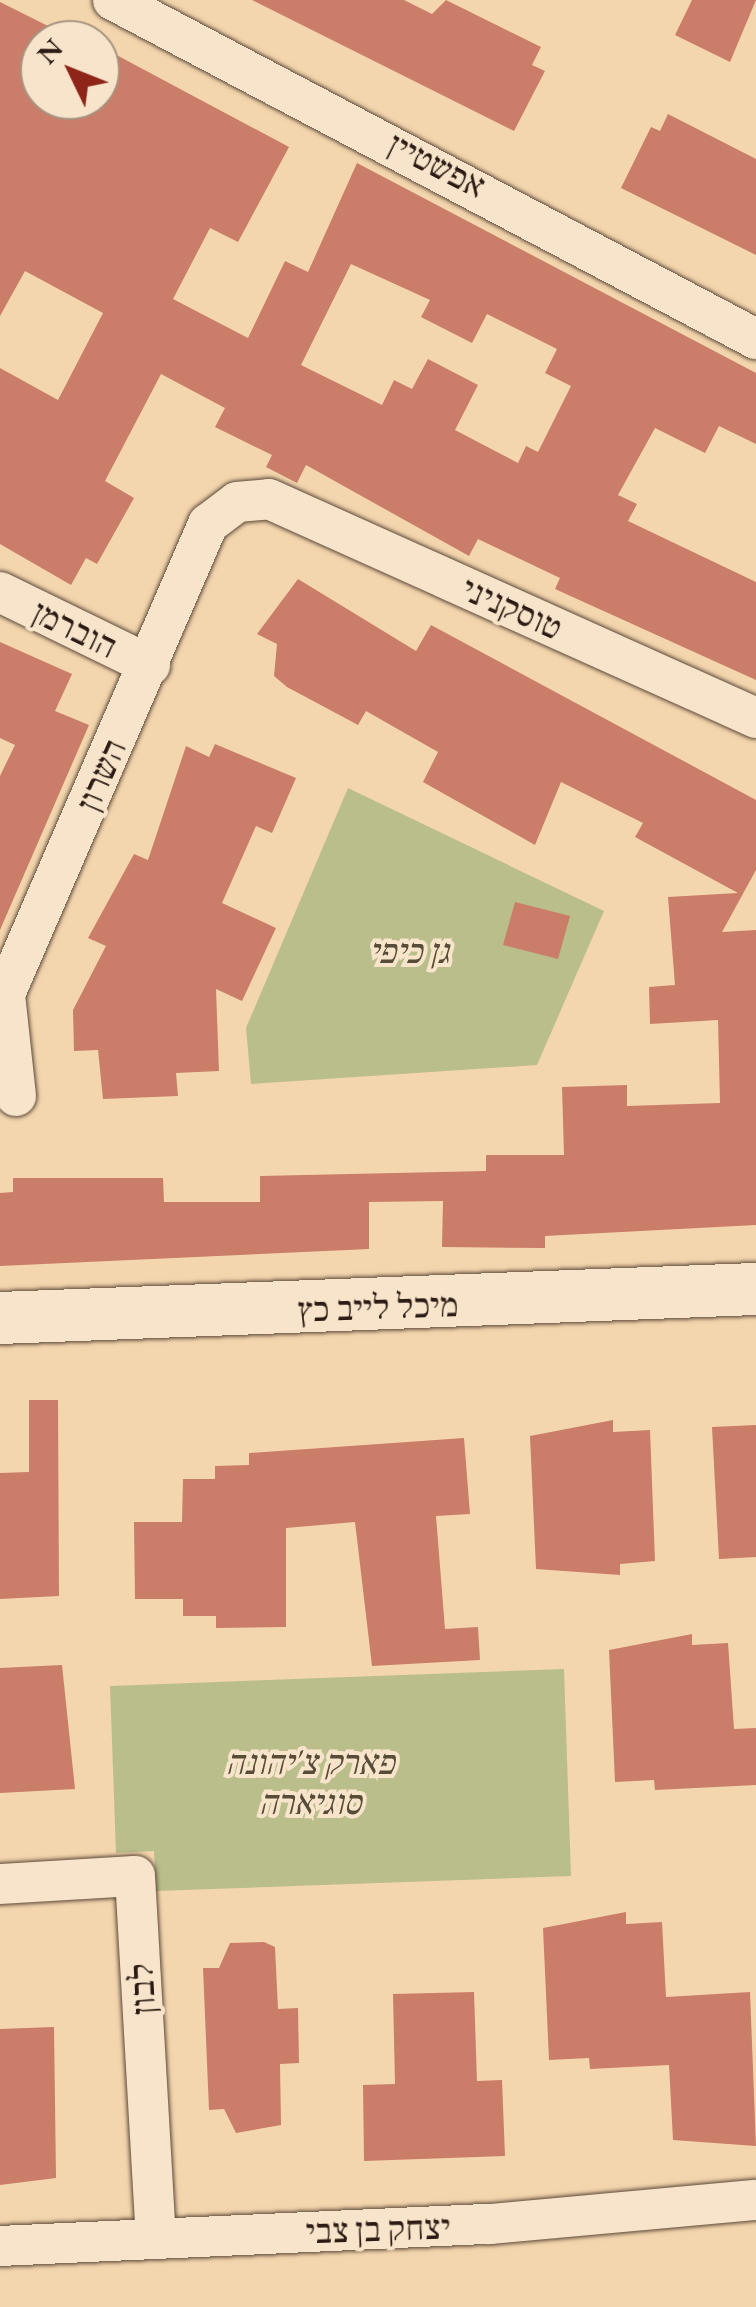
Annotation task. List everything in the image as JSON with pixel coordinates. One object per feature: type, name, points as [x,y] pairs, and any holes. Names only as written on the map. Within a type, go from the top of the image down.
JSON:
[{"type":"street","name":"אפשטיין","points":[[113,0],[756,339]]},
{"type":"street","name":"השרון","points":[[16,1096],[4,994],[208,524],[237,502],[269,499]]},
{"type":"street","name":"טוסקניני","points":[[269,499],[756,718]]},
{"type":"street","name":"הוברמן","points":[[0,592],[150,665]]},
{"type":"street","name":"מיכל לייב כץ","points":[[0,1318],[756,1289]]},
{"type":"street","name":"לבון","points":[[0,1884],[135,1876],[156,2237]]},
{"type":"street","name":"יצחק בן צבי","points":[[0,2246],[490,2224],[756,2200]]},
{"type":"green space","name":"גן כיפי","points":[[348,788],[604,911],[537,1065],[251,1084],[246,1028]]},
{"type":"green space","name":"פארק צ'יהונה סוגיארה","points":[[564,1669],[571,1876],[156,1891],[154,1851],[116,1853],[110,1686]]},
{"type":"building","points":[[252,0],[404,0],[432,14],[446,0],[541,47],[532,65],[545,71],[514,131]]},
{"type":"building","points":[[692,0],[756,0],[730,62],[675,35]]},
{"type":"building","points":[[0,2],[36,20],[20,20],[20,120],[120,120],[120,57],[289,147],[238,242],[210,228],[173,299],[248,338],[285,261],[308,272],[357,163],[756,373],[756,444],[719,426],[705,453],[655,428],[618,495],[637,504],[628,521],[756,582],[756,680],[555,589],[560,578],[478,539],[469,556],[306,465],[297,483],[266,467],[272,455],[215,427],[225,408],[161,374],[105,481],[134,498],[97,564],[86,558],[71,585],[0,544],[0,368],[58,400],[103,313],[25,271],[0,316]],"holes":[[[351,264],[430,300],[421,317],[472,343],[487,314],[557,349],[545,373],[571,386],[538,452],[526,446],[518,463],[455,430],[478,385],[428,359],[412,389],[394,380],[382,405],[301,365]]]},
{"type":"building","points":[[668,114],[756,159],[756,255],[621,188],[651,127],[660,131]]},
{"type":"building","points":[[298,579],[416,651],[431,625],[756,800],[756,870],[722,932],[756,930],[756,1225],[545,1236],[545,1248],[442,1247],[443,1201],[369,1202],[369,1249],[0,1266],[0,1193],[13,1192],[13,1178],[163,1178],[164,1202],[260,1202],[260,1176],[486,1171],[486,1155],[564,1155],[562,1087],[627,1085],[627,1106],[720,1103],[718,1020],[650,1024],[649,987],[675,985],[668,897],[738,893],[635,837],[643,823],[561,782],[535,845],[423,782],[438,752],[366,711],[358,725],[287,687],[274,676],[277,644],[257,634]]},
{"type":"building","points":[[0,642],[72,674],[55,711],[89,725],[0,930],[0,776],[15,745],[0,738]]},
{"type":"building","points":[[215,744],[296,778],[272,833],[256,826],[222,903],[276,928],[242,1001],[216,989],[219,1071],[176,1073],[178,1096],[103,1099],[98,1050],[74,1051],[73,1010],[106,946],[88,938],[134,854],[148,860],[186,746],[209,757]]},
{"type":"building","points":[[515,902],[570,916],[558,959],[503,945]]},
{"type":"building","points":[[29,1400],[58,1400],[59,1596],[0,1599],[0,1473],[29,1472]]},
{"type":"building","points":[[613,1420],[613,1432],[650,1430],[655,1561],[620,1564],[620,1575],[536,1569],[530,1436]]},
{"type":"building","points":[[756,1425],[756,1557],[719,1559],[712,1427]]},
{"type":"building","points":[[464,1438],[470,1514],[436,1516],[445,1629],[478,1627],[480,1660],[372,1666],[355,1522],[286,1528],[286,1627],[216,1628],[216,1616],[183,1616],[183,1599],[135,1599],[134,1522],[182,1522],[183,1479],[215,1479],[215,1466],[249,1465],[249,1453]]},
{"type":"building","points":[[692,1634],[692,1645],[728,1643],[734,1729],[756,1728],[756,1785],[655,1790],[654,1780],[615,1782],[609,1650]]},
{"type":"building","points":[[62,1665],[75,1789],[0,1793],[0,1668]]},
{"type":"building","points":[[626,1912],[626,1924],[662,1922],[666,1997],[750,1992],[756,2146],[673,2140],[669,2065],[590,2069],[589,2058],[549,2060],[543,1928]]},
{"type":"building","points":[[264,1942],[275,1947],[278,2009],[298,2008],[299,2063],[280,2064],[281,2125],[236,2133],[224,2109],[209,2110],[203,1968],[219,1968],[230,1943]]},
{"type":"building","points":[[474,1992],[477,2081],[502,2080],[505,2156],[364,2161],[363,2085],[395,2084],[393,1994]]},
{"type":"building","points":[[54,2027],[56,2178],[0,2185],[0,2029]]}]
